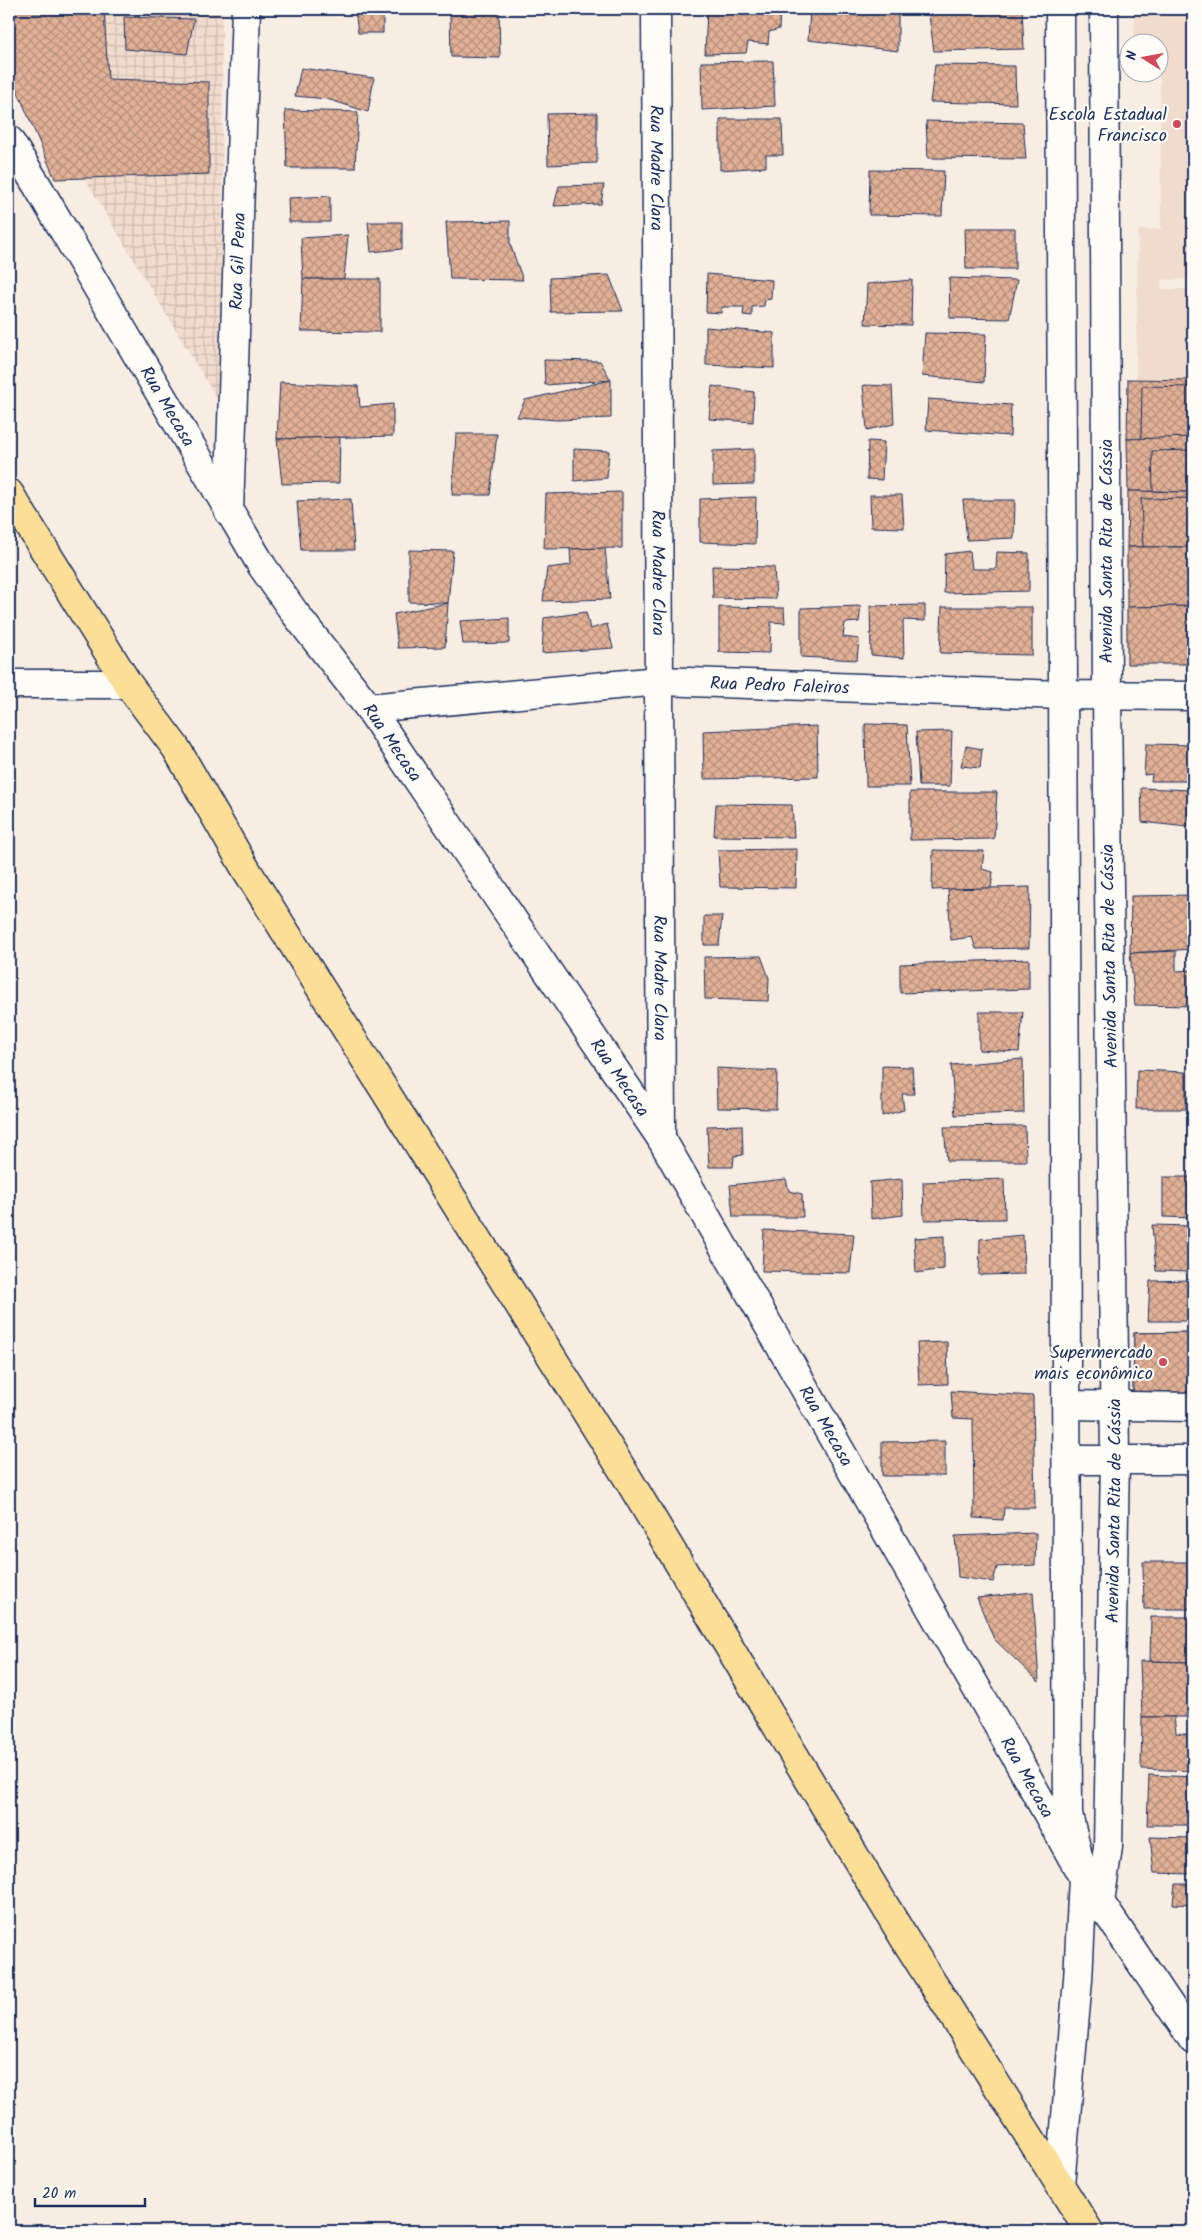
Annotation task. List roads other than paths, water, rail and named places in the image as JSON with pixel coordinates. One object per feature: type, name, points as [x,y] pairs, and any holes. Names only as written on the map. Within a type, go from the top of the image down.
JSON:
[{"type":"main road","points":[[9,494],[128,684],[176,748],[244,866],[627,1477],[901,1933],[1089,2231]]},
{"type":"street","name":"Rua Gil Pena","points":[[229,512],[246,9]]},
{"type":"street","name":"Rua Madre Clara","points":[[656,9],[660,1138]]},
{"type":"street","points":[[1060,9],[1068,1814],[1083,1877],[1078,1980],[1060,2185]]},
{"type":"street","name":"Avenida Santa Rita de Cássia","points":[[1078,1980],[1102,1902],[1108,1847],[1115,1460],[1107,695],[1104,9]]},
{"type":"street","name":"Rua Mecasa","points":[[9,140],[262,566],[294,612],[369,708],[660,1138],[1083,1877],[1102,1902],[1193,2040]]},
{"type":"street","name":"Rua Pedro Faleiros","points":[[369,708],[659,681],[1063,695],[1193,696]]},
{"type":"street","points":[[9,684],[128,684]]},
{"type":"street","points":[[1066,1405],[1193,1407]]},
{"type":"street","points":[[1067,1460],[1193,1460]]},
{"type":"place","name":"Escola Estadual Francisco","points":[[1177,124]]},
{"type":"place","name":"Supermercado mais econômico","points":[[1163,1362]]}]
